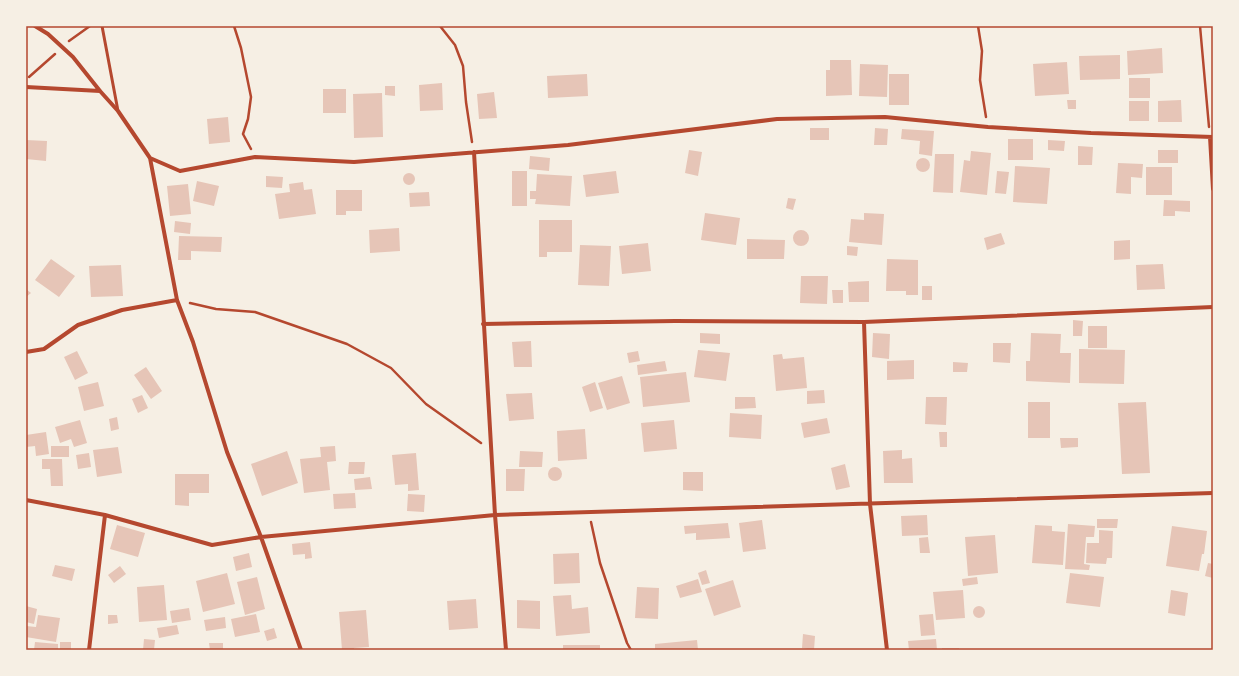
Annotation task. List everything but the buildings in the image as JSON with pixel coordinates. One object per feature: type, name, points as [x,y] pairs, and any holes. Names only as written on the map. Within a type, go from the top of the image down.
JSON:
[{"type":"street","points":[[35,26],[48,34],[73,57],[118,111],[150,158],[177,300],[193,342],[227,452],[261,537],[301,650]]},
{"type":"street","points":[[26,87],[100,91]]},
{"type":"street","points":[[150,158],[180,171],[256,157],[354,162],[568,145],[776,119],[885,117],[988,127],[1091,133],[1211,137],[1213,189]]},
{"type":"street","points":[[474,152],[495,515],[506,650]]},
{"type":"street","points":[[26,352],[44,349],[78,325],[122,310],[177,300]]},
{"type":"street","points":[[483,324],[675,321],[864,322],[1213,307]]},
{"type":"street","points":[[864,322],[870,504],[887,650]]},
{"type":"street","points":[[26,500],[105,515],[212,545],[261,537],[495,515],[1213,492]]},
{"type":"street","points":[[89,650],[105,515]]},
{"type":"lane","points":[[102,26],[118,111]]},
{"type":"path","points":[[234,26],[241,48],[251,97],[248,119],[243,134],[256,157]]},
{"type":"path","points":[[440,26],[456,45],[463,66],[466,102],[474,152]]},
{"type":"path","points":[[978,26],[982,51],[980,80],[988,127]]},
{"type":"path","points":[[1200,26],[1211,137]]},
{"type":"path","points":[[177,300],[216,309],[255,312],[347,344],[391,368],[426,404],[491,450]]},
{"type":"path","points":[[588,512],[600,563],[626,642],[631,650]]}]
